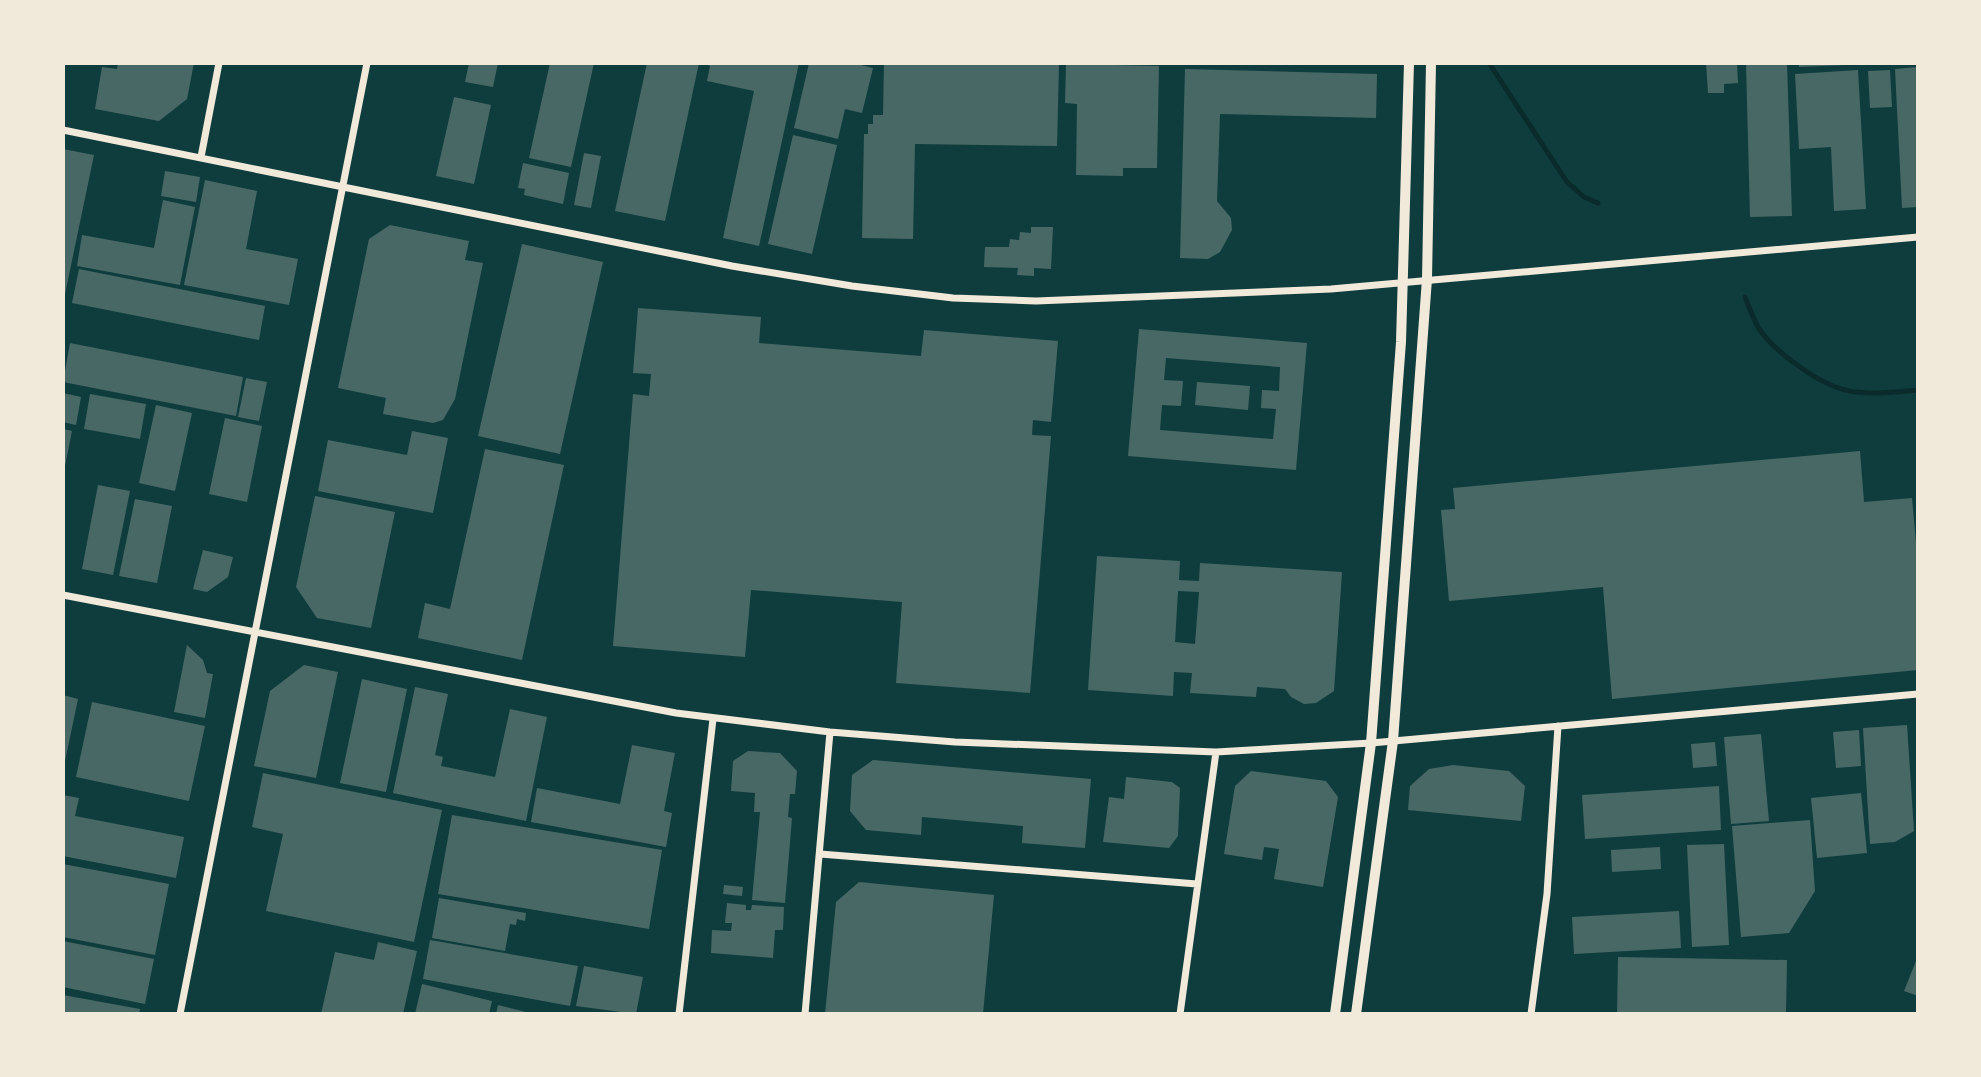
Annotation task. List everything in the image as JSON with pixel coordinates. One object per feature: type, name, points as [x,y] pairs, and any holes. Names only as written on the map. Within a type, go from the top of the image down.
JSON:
[{"type":"street","points":[[201,157],[219,63]]},
{"type":"street","points":[[180,1014],[367,63]]},
{"type":"street","points":[[1335,1014],[1371,743],[1404,281],[1409,63]]},
{"type":"street","points":[[1356,1014],[1393,741],[1427,279],[1431,63]]},
{"type":"street","points":[[63,130],[767,272],[953,298],[1036,301],[1331,289],[1918,237]]},
{"type":"street","points":[[63,595],[535,688],[713,719],[955,742],[1216,752],[1371,743],[1918,694]]},
{"type":"street","points":[[679,1014],[713,719]]},
{"type":"street","points":[[1531,1014],[1547,894],[1558,726]]},
{"type":"street","points":[[805,1014],[830,732]]},
{"type":"street","points":[[1180,1014],[1216,752]]},
{"type":"street","points":[[820,853],[1197,884]]},
{"type":"building","points":[[118,63],[194,63],[187,99],[159,121],[95,109],[102,67],[117,69]]},
{"type":"building","points":[[469,63],[498,63],[493,87],[465,82]]},
{"type":"building","points":[[550,63],[594,63],[571,167],[529,158]]},
{"type":"building","points":[[647,63],[699,63],[665,221],[615,211]]},
{"type":"building","points":[[704,63],[799,63],[759,246],[723,238],[754,91],[707,81],[710,66]]},
{"type":"building","points":[[809,63],[853,63],[873,68],[862,113],[845,109],[838,139],[794,128]]},
{"type":"building","points":[[884,63],[1059,64],[1057,146],[915,144],[913,239],[862,238],[864,134],[868,134],[868,124],[873,124],[873,115],[883,115]]},
{"type":"building","points":[[1706,63],[1737,63],[1738,83],[1724,84],[1724,93],[1708,93]]},
{"type":"building","points":[[1746,63],[1787,63],[1792,216],[1750,217]]},
{"type":"building","points":[[1799,63],[1845,63],[1845,65],[1799,67]]},
{"type":"building","points":[[1066,64],[1159,66],[1157,168],[1123,168],[1123,176],[1076,175],[1077,104],[1065,103]]},
{"type":"building","points":[[1918,67],[1918,207],[1902,208],[1895,69]]},
{"type":"building","points":[[1185,69],[1377,74],[1376,118],[1220,114],[1217,201],[1231,218],[1232,230],[1220,252],[1208,259],[1180,258]]},
{"type":"building","points":[[1858,70],[1866,209],[1834,211],[1831,147],[1799,149],[1795,74]]},
{"type":"building","points":[[1890,70],[1892,107],[1870,108],[1868,71]]},
{"type":"building","points":[[454,97],[491,105],[474,184],[436,176]]},
{"type":"building","points":[[793,135],[837,145],[812,254],[768,244]]},
{"type":"building","points":[[63,149],[94,155],[64,299],[63,299]]},
{"type":"building","points":[[584,153],[601,156],[591,208],[574,205]]},
{"type":"building","points":[[523,163],[569,173],[563,204],[524,195],[525,189],[518,188]]},
{"type":"building","points":[[165,171],[200,177],[196,202],[161,196]]},
{"type":"building","points":[[205,180],[257,191],[246,249],[298,259],[289,305],[184,285]]},
{"type":"building","points":[[163,200],[195,207],[180,285],[77,266],[82,235],[154,248]]},
{"type":"building","points":[[390,225],[469,241],[465,260],[483,263],[455,399],[443,420],[433,423],[383,414],[386,398],[338,388],[369,239]]},
{"type":"building","points":[[1031,227],[1053,227],[1051,269],[1034,268],[1034,276],[1017,275],[1018,268],[984,267],[985,247],[1009,247],[1010,239],[1019,240],[1020,232],[1031,233]]},
{"type":"building","points":[[522,244],[603,262],[560,454],[478,436]]},
{"type":"building","points":[[79,269],[265,306],[259,340],[72,303]]},
{"type":"building","points":[[638,308],[761,317],[759,343],[921,356],[924,330],[1058,341],[1051,422],[1033,420],[1032,435],[1051,436],[1030,693],[896,683],[902,602],[751,590],[745,657],[613,646],[633,394],[649,396],[651,374],[633,373]]},
{"type":"building","points":[[1139,329],[1307,343],[1296,470],[1128,456]],"holes":[[[1166,358],[1280,367],[1279,391],[1262,390],[1261,408],[1276,409],[1273,439],[1160,430],[1162,405],[1181,406],[1183,381],[1164,380]]]},
{"type":"building","points":[[70,343],[243,377],[236,416],[63,382]]},
{"type":"building","points":[[246,378],[267,382],[259,421],[238,417]]},
{"type":"building","points":[[1197,382],[1250,386],[1248,410],[1195,405]]},
{"type":"building","points":[[63,393],[81,397],[76,425],[63,422]]},
{"type":"building","points":[[90,394],[146,404],[140,439],[84,429]]},
{"type":"building","points":[[156,405],[192,413],[175,491],[139,483]]},
{"type":"building","points":[[225,418],[262,426],[247,502],[209,494]]},
{"type":"building","points":[[63,429],[72,431],[65,466],[63,465]]},
{"type":"building","points":[[412,431],[448,438],[433,513],[318,491],[328,440],[407,455]]},
{"type":"building","points":[[485,449],[564,465],[522,660],[418,638],[425,603],[450,609]]},
{"type":"building","points":[[1860,451],[1864,502],[1912,498],[1918,565],[1918,670],[1612,699],[1603,587],[1449,601],[1441,510],[1455,509],[1453,488]]},
{"type":"building","points":[[98,485],[130,491],[113,575],[82,569]]},
{"type":"building","points":[[315,496],[395,512],[371,628],[317,618],[296,587]]},
{"type":"building","points":[[135,499],[172,506],[157,583],[119,576]]},
{"type":"building","points":[[203,550],[233,557],[228,577],[207,592],[193,589]]},
{"type":"building","points":[[1097,556],[1180,561],[1179,580],[1199,581],[1200,563],[1342,572],[1334,691],[1316,703],[1304,704],[1291,697],[1285,689],[1257,687],[1256,697],[1190,693],[1192,673],[1174,672],[1173,696],[1088,690]],"holes":[[[1178,591],[1199,592],[1195,644],[1175,642]]]},
{"type":"building","points":[[187,645],[203,660],[207,673],[213,674],[205,718],[174,712]]},
{"type":"building","points":[[304,665],[338,672],[316,778],[254,766],[270,691]]},
{"type":"building","points":[[362,679],[407,689],[386,792],[340,783]]},
{"type":"building","points":[[415,687],[448,694],[435,755],[443,757],[441,766],[495,777],[510,709],[547,717],[526,821],[393,793]]},
{"type":"building","points":[[63,695],[78,699],[64,766],[63,766]]},
{"type":"building","points":[[92,702],[205,726],[189,801],[76,777]]},
{"type":"building","points":[[1907,725],[1914,831],[1895,842],[1870,844],[1863,728]]},
{"type":"building","points":[[1859,730],[1861,766],[1836,768],[1833,732]]},
{"type":"building","points":[[1761,734],[1769,821],[1731,824],[1724,737]]},
{"type":"building","points":[[1715,742],[1717,766],[1693,768],[1691,744]]},
{"type":"building","points":[[632,745],[675,753],[664,811],[672,813],[666,847],[531,822],[537,788],[620,804]]},
{"type":"building","points":[[748,751],[780,753],[797,771],[795,794],[790,794],[788,817],[792,818],[785,903],[752,900],[760,812],[754,812],[755,793],[731,791],[733,761]]},
{"type":"building","points":[[873,760],[1091,779],[1085,848],[1022,843],[1023,826],[922,817],[921,835],[866,830],[850,811],[852,775]]},
{"type":"building","points":[[1453,765],[1509,771],[1525,786],[1521,821],[1408,810],[1410,786],[1429,769]]},
{"type":"building","points":[[1251,771],[1326,781],[1338,797],[1323,887],[1274,879],[1279,849],[1264,847],[1262,860],[1224,854],[1235,786]]},
{"type":"building","points":[[263,773],[442,810],[414,942],[266,911],[283,834],[252,827]]},
{"type":"building","points":[[1126,777],[1172,782],[1180,788],[1178,836],[1169,848],[1103,842],[1109,797],[1124,799]]},
{"type":"building","points":[[1719,786],[1721,830],[1585,839],[1582,795]]},
{"type":"building","points":[[1861,793],[1867,853],[1817,858],[1811,798]]},
{"type":"building","points":[[63,795],[79,798],[75,816],[184,837],[176,878],[63,856]]},
{"type":"building","points":[[452,815],[662,850],[649,929],[438,894]]},
{"type":"building","points":[[1810,820],[1815,891],[1789,933],[1741,937],[1732,826]]},
{"type":"building","points":[[1724,844],[1729,945],[1692,947],[1687,845]]},
{"type":"building","points":[[1660,847],[1661,869],[1612,872],[1611,850]]},
{"type":"building","points":[[63,864],[169,884],[155,955],[63,937]]},
{"type":"building","points":[[859,882],[994,895],[983,1014],[825,1014],[836,902]]},
{"type":"building","points":[[724,885],[743,887],[742,896],[723,894]]},
{"type":"building","points":[[439,898],[526,913],[525,921],[517,919],[516,925],[510,924],[505,951],[432,938]]},
{"type":"building","points":[[727,903],[746,905],[746,910],[751,910],[752,905],[784,907],[783,930],[775,930],[773,958],[711,953],[712,930],[731,931],[732,923],[725,923]]},
{"type":"building","points":[[1679,911],[1681,948],[1574,954],[1572,917]]},
{"type":"building","points":[[430,940],[578,966],[570,1006],[423,979]]},
{"type":"building","points":[[63,941],[154,959],[145,1004],[63,987]]},
{"type":"building","points":[[378,942],[417,951],[403,1014],[321,1014],[335,952],[374,960]]},
{"type":"building","points":[[1918,956],[1918,996],[1904,991]]},
{"type":"building","points":[[1618,957],[1787,960],[1786,1014],[1617,1014]]},
{"type":"building","points":[[584,966],[643,977],[636,1014],[576,1006]]},
{"type":"building","points":[[422,984],[492,1001],[489,1014],[415,1014]]},
{"type":"building","points":[[63,995],[140,1009],[139,1014],[67,1014],[63,1012]]},
{"type":"building","points":[[498,1005],[530,1013],[530,1014],[496,1014]]},
{"type":"waterway","points":[[1489,63],[1567,182],[1584,197],[1598,203]]},
{"type":"waterway","points":[[1745,297],[1758,327],[1772,344],[1793,362],[1827,383],[1845,390],[1866,393],[1918,390]]}]
